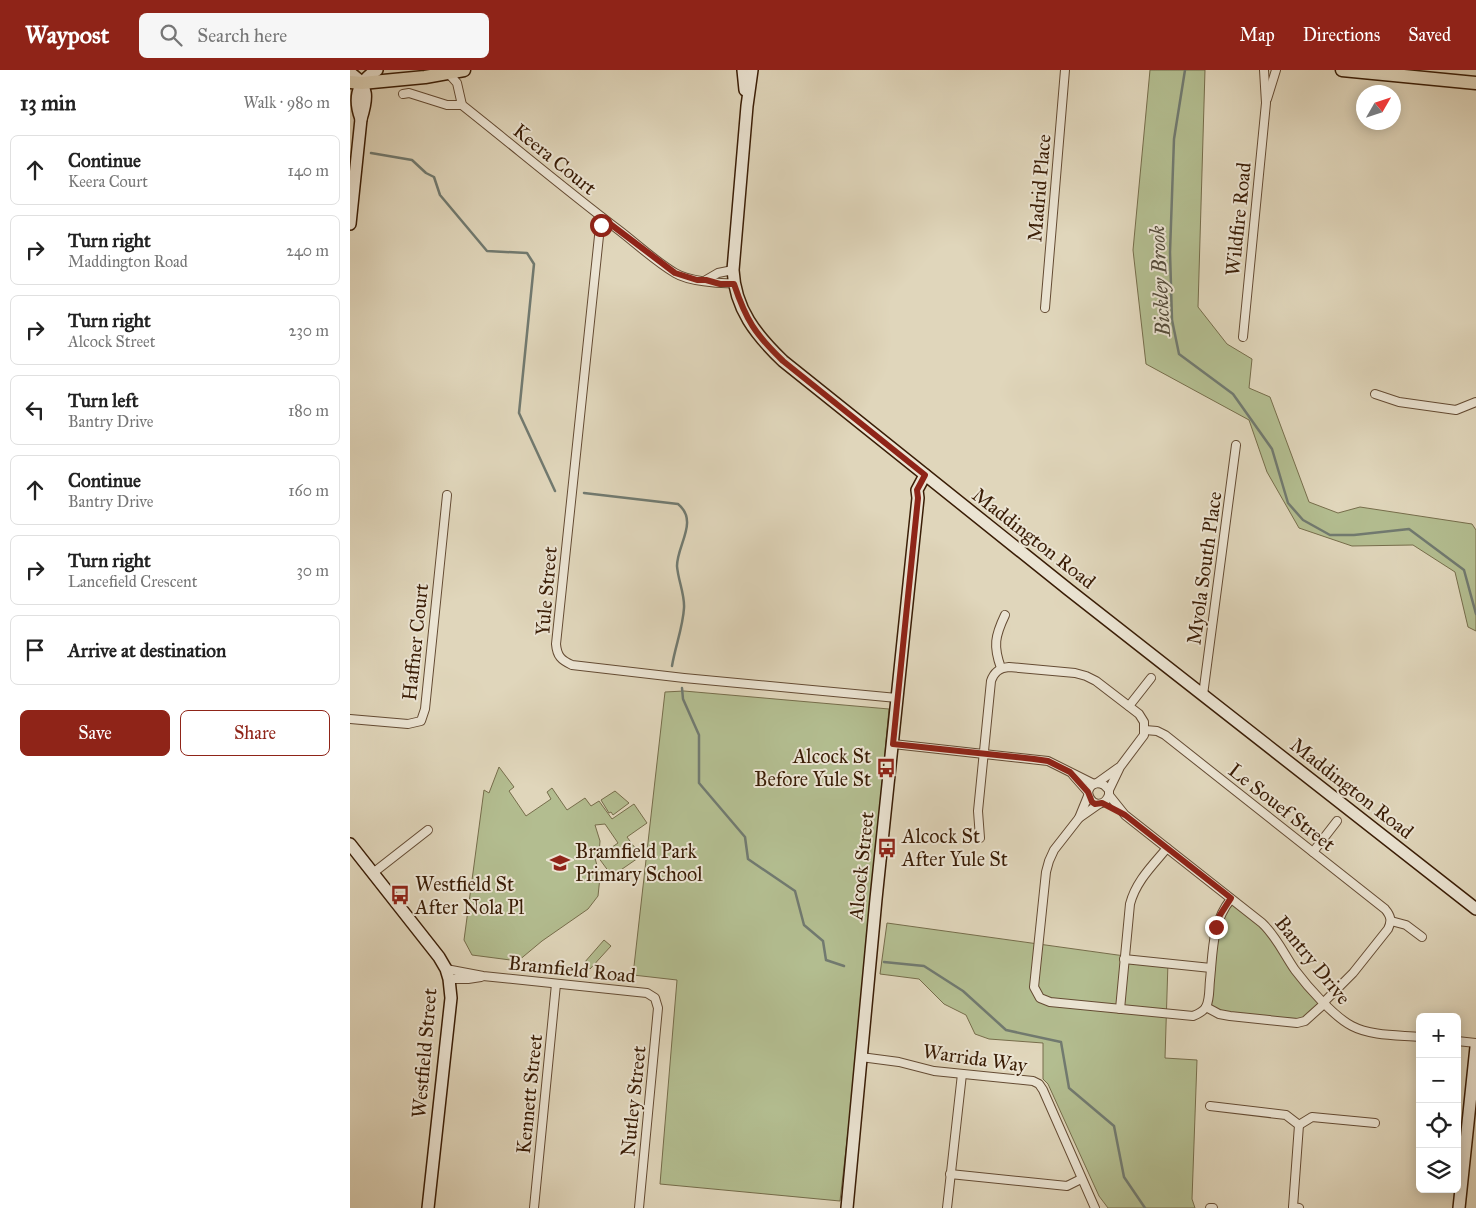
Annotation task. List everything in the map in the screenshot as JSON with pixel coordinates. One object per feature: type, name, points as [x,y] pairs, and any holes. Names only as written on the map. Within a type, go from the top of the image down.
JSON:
[{"type":"main road","points":[[356,83],[377,70]]},
{"type":"main road","points":[[356,83],[449,74],[464,70]]},
{"type":"main road","name":"Maddington Road","points":[[743,70],[747,106]]},
{"type":"main road","name":"Maddington Road","points":[[752,70],[747,106],[733,270],[734,284],[749,322],[763,342],[798,373],[929,478],[1476,909]]},
{"type":"main road","points":[[1342,70],[1476,83]]},
{"type":"main road","points":[[350,73],[356,83],[356,106],[361,119],[350,224]]},
{"type":"main road","name":"Alcock Street","points":[[847,1208],[918,498],[917,490],[929,478]]},
{"type":"main road","name":"Westfield Street","points":[[350,844],[427,940],[448,974],[451,998],[428,1208]]},
{"type":"main road","points":[[1459,1208],[1476,1045]]},
{"type":"street","name":"Madrid Place","points":[[1046,308],[1065,70]]},
{"type":"street","name":"Wildfire Road","points":[[1242,337],[1266,104],[1264,70]]},
{"type":"street","name":"Wildfire Road","points":[[1266,104],[1276,70]]},
{"type":"street","points":[[404,94],[409,93],[447,105],[462,104],[457,84],[449,74]]},
{"type":"street","name":"Keera Court","points":[[462,104],[601,217],[675,273],[688,278],[720,284],[734,284]]},
{"type":"street","name":"Yule Street","points":[[601,217],[570,504],[557,653],[562,660],[572,665],[684,678],[897,698]]},
{"type":"street","points":[[706,280],[718,273],[733,270]]},
{"type":"street","points":[[1375,394],[1399,402],[1456,410],[1476,402]]},
{"type":"street","name":"Myola South Place","points":[[1203,695],[1236,445]]},
{"type":"street","name":"Haffner Court","points":[[350,719],[408,724],[421,721],[425,709],[447,495]]},
{"type":"street","points":[[1001,668],[996,654],[995,641],[1005,615]]},
{"type":"street","points":[[980,838],[978,811],[991,681],[993,675],[1001,668],[1037,669],[1086,676],[1096,681],[1142,718],[1145,730],[1142,738],[1120,767],[1106,802],[1079,818]]},
{"type":"street","points":[[1129,706],[1152,678]]},
{"type":"street","name":"Le Souef Street","points":[[1145,730],[1157,731],[1165,735],[1385,909],[1390,915],[1391,921],[1406,925],[1422,937]]},
{"type":"street","points":[[893,744],[1048,761],[1096,784],[1104,785],[1109,793]]},
{"type":"street","points":[[1120,767],[1096,784],[1088,794],[1079,818],[1054,850],[1046,872],[1034,987],[1040,998],[1050,1002],[1193,1016],[1199,1013],[1206,1007],[1208,1001],[1216,927],[1220,915],[1231,898]]},
{"type":"street","points":[[1070,772],[1088,794],[1092,802],[1101,804]]},
{"type":"street","name":"Bantry Drive","points":[[1109,793],[1125,815]]},
{"type":"street","name":"Bantry Drive","points":[[1101,804],[1125,815],[1268,928],[1295,969],[1339,1018],[1367,1031],[1416,1037]]},
{"type":"street","points":[[1313,852],[1337,821]]},
{"type":"street","points":[[373,873],[428,830]]},
{"type":"street","points":[[1120,1009],[1130,904],[1137,885],[1167,848]]},
{"type":"street","points":[[1206,1007],[1219,1014],[1230,1016],[1297,1023],[1305,1021],[1353,973],[1388,929],[1391,921]]},
{"type":"street","points":[[1124,959],[1211,968]]},
{"type":"street","name":"Bramfield Road","points":[[448,974],[468,979],[483,976],[647,993],[655,998]]},
{"type":"street","name":"Kennett Street","points":[[534,1208],[556,984]]},
{"type":"street","name":"Nutley Street","points":[[639,1208],[658,1008],[655,998]]},
{"type":"street","points":[[1461,1042],[1476,1045]]},
{"type":"street","name":"Warrida Way","points":[[861,1057],[899,1062],[934,1071],[1033,1081],[1039,1084],[1094,1208]]},
{"type":"street","points":[[947,1208],[962,1074]]},
{"type":"street","points":[[1210,1106],[1286,1115],[1299,1125]]},
{"type":"street","points":[[1299,1125],[1312,1116],[1375,1123]]},
{"type":"street","points":[[1295,1208],[1299,1125]]},
{"type":"street","points":[[950,1174],[1067,1186],[1081,1179]]},
{"type":"green space","points":[[1150,70],[1205,70],[1198,307],[1227,344],[1252,359],[1249,388],[1270,397],[1309,502],[1338,513],[1360,507],[1472,524],[1476,530],[1476,631],[1468,627],[1455,572],[1413,545],[1352,546],[1299,528],[1267,472],[1249,420],[1146,364],[1133,250]]},
{"type":"green space","points":[[684,691],[889,709],[856,1063],[840,1201],[660,1184],[677,980],[633,975],[665,692]]},
{"type":"green space","points":[[499,767],[514,787],[509,791],[526,816],[551,799],[547,792],[552,788],[567,810],[585,798],[591,806],[599,801],[612,819],[634,804],[647,823],[627,837],[641,856],[612,876],[598,857],[618,843],[605,824],[595,825],[600,841],[599,854],[595,858],[600,877],[598,896],[588,909],[542,941],[518,961],[472,955],[464,940],[484,790],[489,793]]},
{"type":"green space","points":[[615,791],[629,803],[613,815],[611,812],[609,813],[601,800]]},
{"type":"green space","points":[[1231,899],[1252,915],[1325,1003],[1305,1021],[1216,1012],[1206,1007],[1214,942]]},
{"type":"green space","points":[[887,923],[1168,962],[1165,1058],[1197,1060],[1192,1199],[1195,1208],[1108,1208],[1099,1196],[1048,1084],[1043,1079],[1043,1043],[989,1039],[975,1034],[966,1015],[944,1004],[919,979],[880,974]]},
{"type":"green space","points":[[604,940],[611,946],[590,969],[584,963]]},
{"type":"waterway","name":"Bickley Brook","points":[[1185,70],[1174,139],[1170,252],[1172,320],[1179,354],[1233,394],[1272,449],[1288,503],[1303,520],[1330,535],[1354,535],[1409,529],[1464,570],[1476,614]]},
{"type":"waterway","points":[[371,153],[412,160],[426,173],[434,177],[440,195],[487,251],[527,253],[534,264],[519,413],[555,491]]},
{"type":"waterway","points":[[584,493],[678,504],[684,511],[687,518],[687,526],[677,566],[684,608],[672,666]]},
{"type":"waterway","points":[[682,688],[683,699],[699,735],[699,783],[745,837],[748,859],[795,891],[804,925],[823,941],[826,960],[844,966]]},
{"type":"waterway","points":[[884,962],[924,966],[963,991],[1006,1030],[1061,1042],[1069,1088],[1114,1126],[1124,1177],[1145,1208]]},
{"type":"place","name":"Alcock St Before Yule St","points":[[886,768]]},
{"type":"place","name":"Alcock St After Yule St","points":[[887,848]]},
{"type":"place","name":"Bramfield Park Primary School","points":[[560,863]]},
{"type":"place","name":"Westfield St After Nola Pl","points":[[400,895]]},
{"type":"route","points":[[601,225],[601,217],[675,273],[697,280],[706,280],[720,284],[734,284],[749,322],[763,342],[783,361],[925,475],[917,490],[918,498],[893,744],[1048,761],[1070,772],[1088,792],[1092,802],[1095,804],[1102,803],[1125,815],[1231,898],[1220,915],[1216,927]]}]
